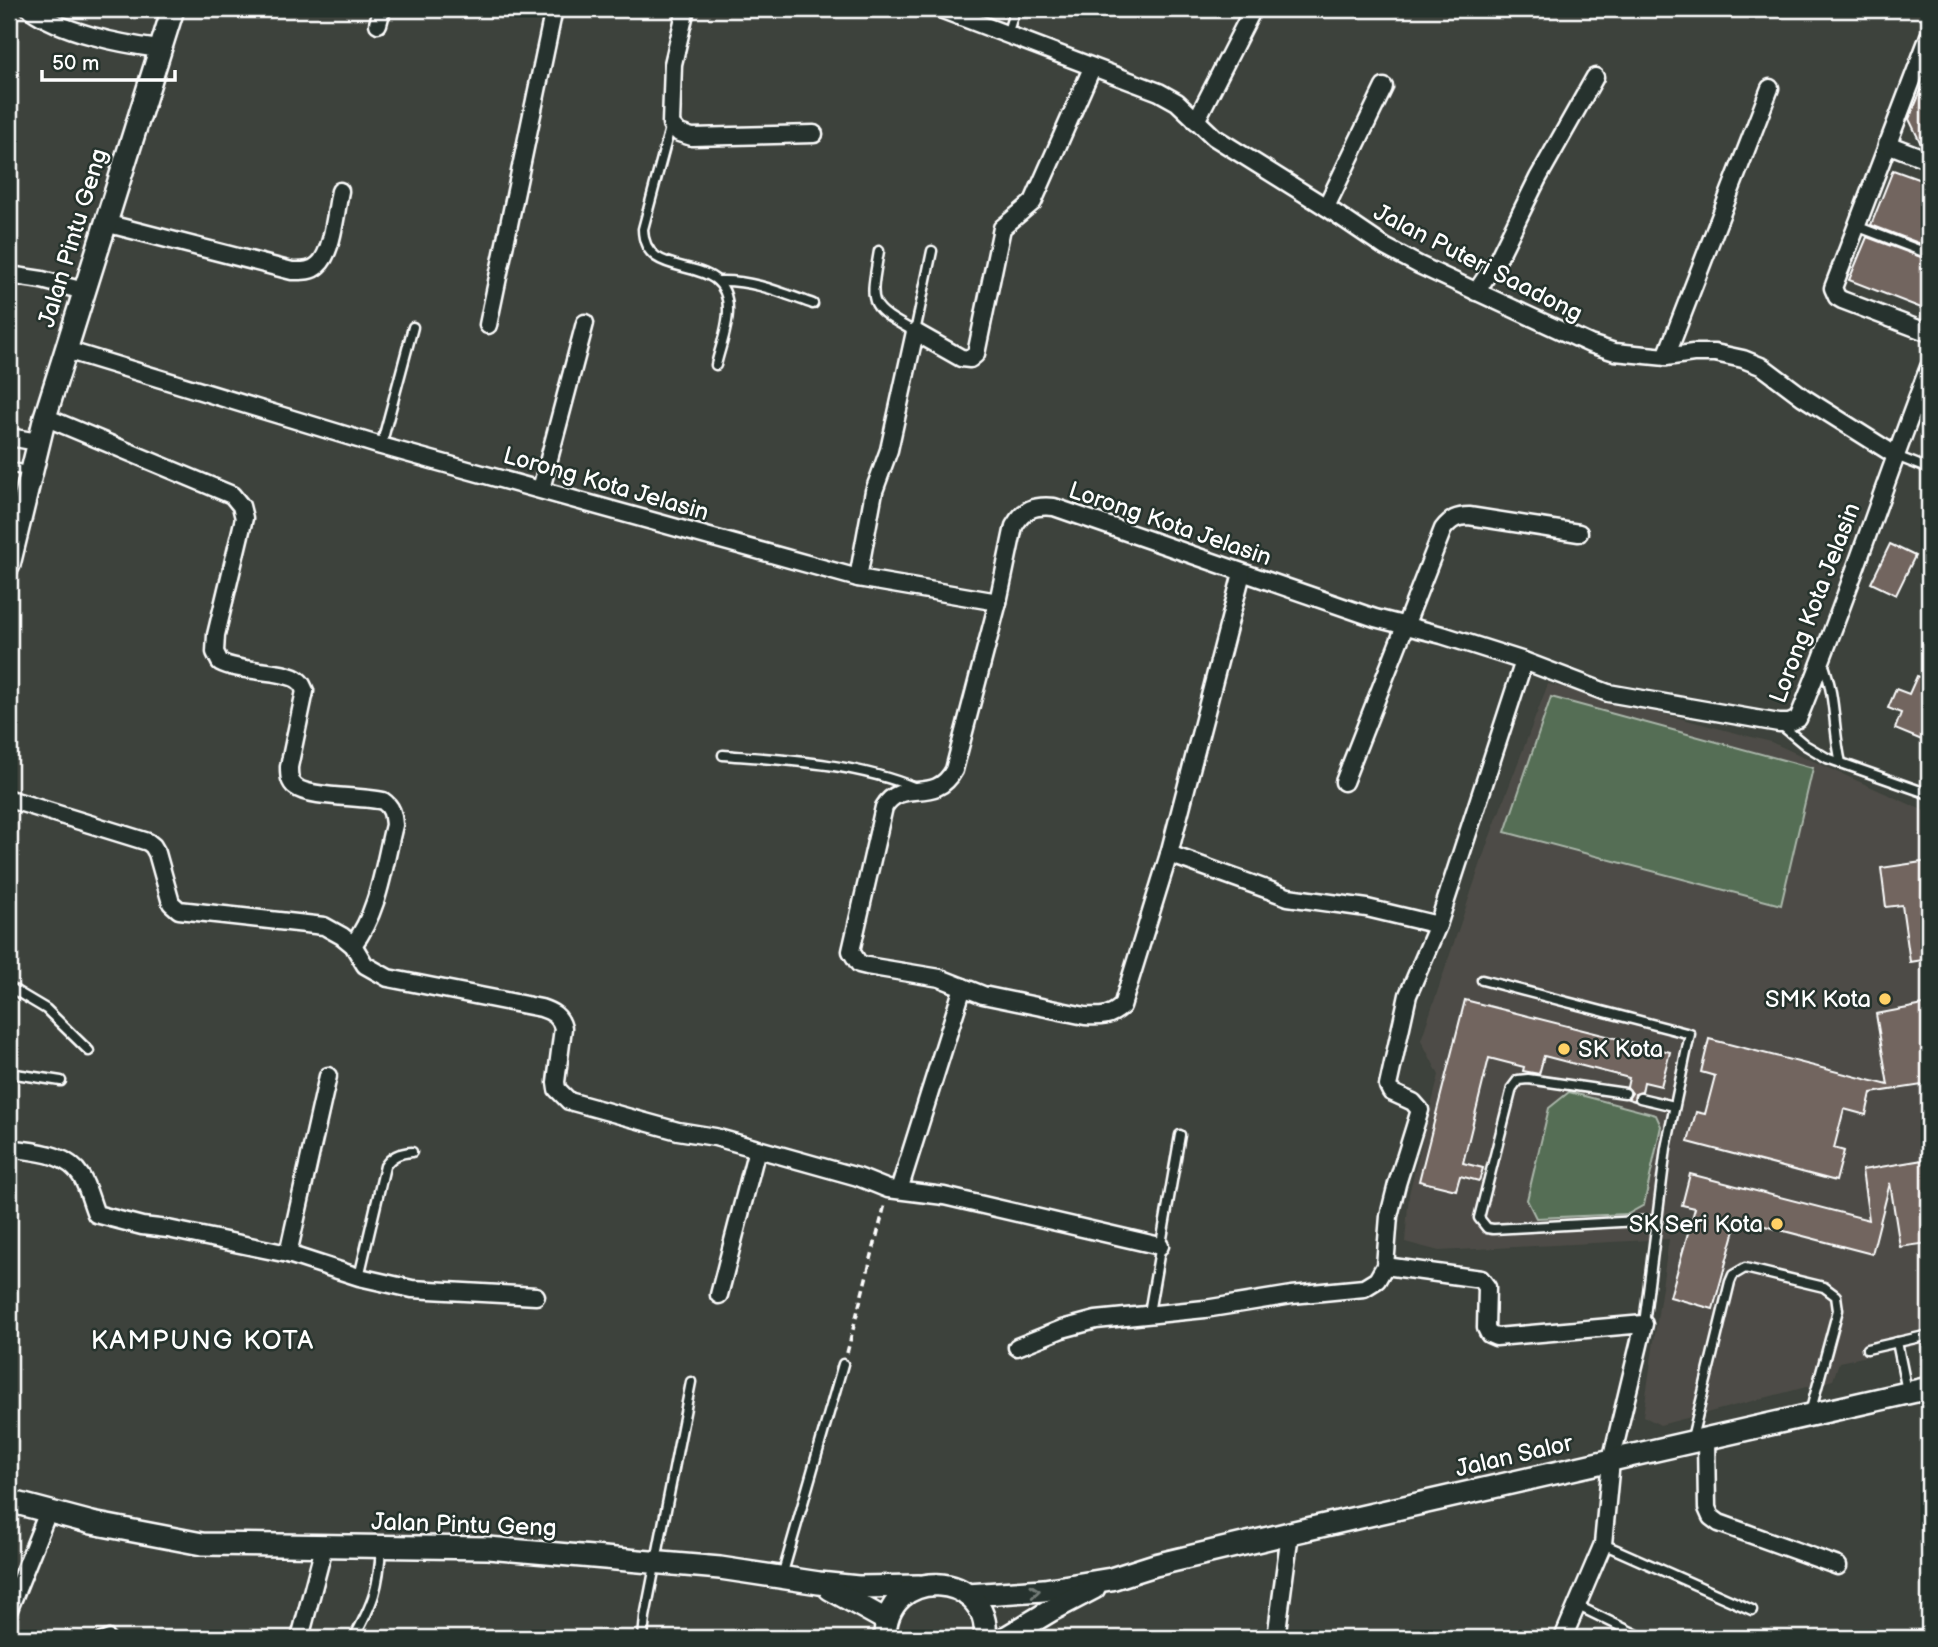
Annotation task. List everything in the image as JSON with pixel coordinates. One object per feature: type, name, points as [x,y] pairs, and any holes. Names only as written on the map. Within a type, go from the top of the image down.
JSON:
[{"type":"main road","name":"Jalan Pintu Geng","points":[[9,565],[45,416],[173,9]]},
{"type":"main road","name":"Jalan Salor","points":[[967,1595],[1044,1590],[1111,1579],[1155,1565],[1290,1533],[1929,1388]]},
{"type":"main road","name":"Jalan Pintu Geng","points":[[9,1501],[156,1537],[202,1544],[488,1548],[720,1568],[819,1583],[870,1587],[936,1583],[967,1595]]},
{"type":"main road","name":"Jalan Salor","points":[[1005,1638],[1111,1579]]},
{"type":"main road","points":[[819,1583],[853,1600],[886,1629],[894,1605],[905,1593],[919,1586]]},
{"type":"main road","points":[[967,1595],[983,1618],[985,1638]]},
{"type":"street","points":[[30,9],[36,14],[87,34],[159,49]]},
{"type":"street","points":[[488,325],[554,9]]},
{"type":"street","points":[[686,9],[673,64],[671,124],[679,133],[692,137],[814,134]]},
{"type":"street","name":"Jalan Puteri Saadong","points":[[940,9],[1159,92],[1177,102],[1214,138],[1326,206],[1385,247],[1476,292],[1590,344],[1615,352],[1666,357],[1715,353],[1743,359],[1763,367],[1803,397],[1895,455]]},
{"type":"street","points":[[1196,121],[1254,9]]},
{"type":"street","points":[[1929,36],[1923,69],[1887,144],[1834,283],[1834,293],[1842,300],[1929,333]]},
{"type":"street","points":[[858,578],[874,491],[889,450],[915,332],[961,358],[970,359],[976,354],[1002,228],[1033,201],[1092,68]]},
{"type":"street","points":[[1476,292],[1498,259],[1538,178],[1595,77]]},
{"type":"street","points":[[1326,206],[1384,87]]},
{"type":"street","points":[[1666,357],[1770,88]]},
{"type":"street","points":[[1887,144],[1929,160]]},
{"type":"street","points":[[105,223],[292,271],[307,271],[318,266],[326,256],[340,191]]},
{"type":"street","points":[[9,275],[42,280],[84,292]]},
{"type":"street","points":[[541,489],[585,323]]},
{"type":"street","name":"Lorong Kota Jelasin","points":[[66,350],[381,446],[858,578],[998,602],[1014,526],[1020,515],[1029,508],[1054,507],[1376,618],[1524,661],[1608,693],[1779,723],[1798,719],[1822,661],[1929,367]]},
{"type":"street","points":[[45,416],[232,495],[241,506],[244,518],[216,635],[215,652],[220,662],[231,668],[299,680],[305,691],[289,767],[289,778],[293,785],[309,792],[383,801],[393,814],[394,825],[376,896],[365,929],[353,945]]},
{"type":"street","points":[[9,438],[38,442]]},
{"type":"street","points":[[1344,782],[1443,529],[1450,520],[1469,516],[1579,533]]},
{"type":"street","points":[[998,602],[954,770],[942,787],[900,793],[890,797],[884,807],[851,951],[859,964],[940,978],[983,995],[1103,1017],[1122,1006],[1169,854],[1242,573]]},
{"type":"street","points":[[1017,1347],[1062,1329],[1096,1320],[1364,1288],[1377,1280],[1385,1266],[1389,1216],[1420,1110],[1413,1102],[1391,1092],[1388,1081],[1408,995],[1438,925],[1524,661]]},
{"type":"street","points":[[9,799],[142,839],[153,846],[170,902],[179,910],[314,924],[342,936],[353,945],[365,965],[388,978],[553,1012],[561,1020],[563,1028],[557,1089],[569,1101],[678,1131],[715,1137],[894,1189],[944,1196],[1160,1246]]},
{"type":"street","points":[[1169,854],[1288,897],[1367,908],[1438,925]]},
{"type":"street","points":[[894,1189],[964,987]]},
{"type":"street","points":[[288,1254],[328,1076]]},
{"type":"street","points":[[9,1148],[56,1156],[69,1164],[81,1176],[96,1214],[142,1226],[169,1229],[288,1254],[359,1277],[423,1290],[536,1296]]},
{"type":"street","points":[[719,1295],[757,1149]]},
{"type":"street","points":[[1385,1266],[1481,1279],[1487,1287],[1486,1328],[1489,1334],[1496,1337],[1644,1324],[1611,1461],[1602,1545],[1563,1638]]},
{"type":"street","points":[[1699,1441],[1707,1508],[1711,1517],[1719,1523],[1838,1566]]},
{"type":"street","points":[[9,1609],[48,1512]]},
{"type":"street","points":[[1276,1638],[1290,1533]]},
{"type":"street","points":[[300,1638],[324,1546]]},
{"type":"lane","points":[[1007,35],[1015,9]]},
{"type":"lane","points":[[671,124],[643,229],[643,241],[648,250],[657,259],[709,274],[720,281],[763,286],[813,304]]},
{"type":"lane","points":[[1856,226],[1929,254]]},
{"type":"lane","points":[[879,251],[872,296],[878,308],[888,317],[915,332],[932,251]]},
{"type":"lane","points":[[716,365],[728,311],[720,281]]},
{"type":"lane","points":[[381,446],[413,327]]},
{"type":"lane","points":[[1895,455],[1929,469]]},
{"type":"lane","points":[[9,467],[32,472]]},
{"type":"lane","points":[[1822,661],[1833,695],[1835,737],[1842,763]]},
{"type":"lane","points":[[1779,723],[1805,745],[1842,763],[1929,794]]},
{"type":"lane","points":[[723,755],[805,761],[889,777],[922,790]]},
{"type":"lane","points":[[1482,980],[1690,1034],[1674,1106],[1644,1324]]},
{"type":"lane","points":[[9,987],[46,1009],[89,1051]]},
{"type":"lane","points":[[9,1073],[61,1081]]},
{"type":"lane","points":[[1625,1093],[1528,1079],[1518,1080],[1512,1088],[1479,1218],[1487,1228],[1657,1220]]},
{"type":"lane","points":[[1640,1098],[1674,1106]]},
{"type":"lane","points":[[1149,1314],[1180,1135]]},
{"type":"lane","points":[[359,1277],[385,1166],[391,1158],[400,1153],[412,1152]]},
{"type":"lane","points":[[1699,1441],[1730,1282],[1733,1275],[1745,1268],[1824,1287],[1836,1296],[1838,1310],[1810,1416]]},
{"type":"lane","points":[[1867,1349],[1929,1335]]},
{"type":"lane","points":[[1897,1342],[1907,1393]]},
{"type":"lane","points":[[782,1577],[843,1364]]},
{"type":"lane","points":[[643,1638],[691,1382]]},
{"type":"lane","points":[[1602,1545],[1752,1610]]},
{"type":"lane","points":[[354,1638],[369,1611],[379,1580],[381,1547]]},
{"type":"lane","points":[[1576,1605],[1644,1638]]},
{"type":"path","points":[[843,1364],[894,1189]]},
{"type":"shaded area","points":[[1548,684],[1771,742],[1929,813],[1929,1343],[1839,1362],[1833,1380],[1660,1425],[1643,1416],[1669,1239],[1439,1251],[1405,1242],[1409,1194],[1439,1075],[1421,1040],[1489,839]]},
{"type":"green space","points":[[1551,697],[1813,768],[1781,905],[1505,832]]},
{"type":"green space","points":[[1569,1092],[1656,1115],[1661,1126],[1644,1205],[1628,1214],[1536,1218],[1527,1200],[1549,1108]]},
{"type":"building","points":[[1929,72],[1929,149],[1922,146],[1909,119]]},
{"type":"building","points":[[1893,170],[1929,183],[1929,247],[1871,225]]},
{"type":"building","points":[[1867,237],[1929,260],[1929,311],[1849,280]]},
{"type":"building","points":[[1890,544],[1915,556],[1896,595],[1871,583]]},
{"type":"building","points":[[1917,676],[1929,681],[1929,743],[1895,729],[1901,713],[1888,708],[1896,689],[1909,694]]},
{"type":"building","points":[[1929,861],[1929,959],[1910,962],[1902,905],[1886,907],[1881,868]]},
{"type":"building","points":[[1465,1000],[1670,1052],[1661,1086],[1644,1082],[1642,1092],[1635,1094],[1634,1101],[1628,1099],[1632,1093],[1627,1087],[1629,1078],[1544,1056],[1539,1074],[1489,1058],[1463,1163],[1483,1168],[1479,1181],[1460,1176],[1456,1190],[1419,1181]]},
{"type":"building","points":[[1929,1004],[1929,1084],[1871,1093],[1866,1115],[1844,1109],[1834,1148],[1844,1151],[1836,1181],[1688,1142],[1696,1112],[1705,1114],[1715,1076],[1701,1072],[1709,1039],[1888,1085],[1876,1014]]},
{"type":"building","points":[[1929,1159],[1929,1243],[1900,1247],[1890,1183],[1872,1254],[1738,1219],[1713,1309],[1670,1297],[1695,1208],[1682,1205],[1690,1174],[1869,1220],[1862,1170]]},
{"type":"place","name":"SMK Kota","points":[[1885,999]]},
{"type":"place","name":"SK Kota","points":[[1564,1049]]},
{"type":"place","name":"SK Seri Kota","points":[[1777,1224]]},
{"type":"district","name":"KAMPUNG KOTA","points":[[203,1341]]}]
